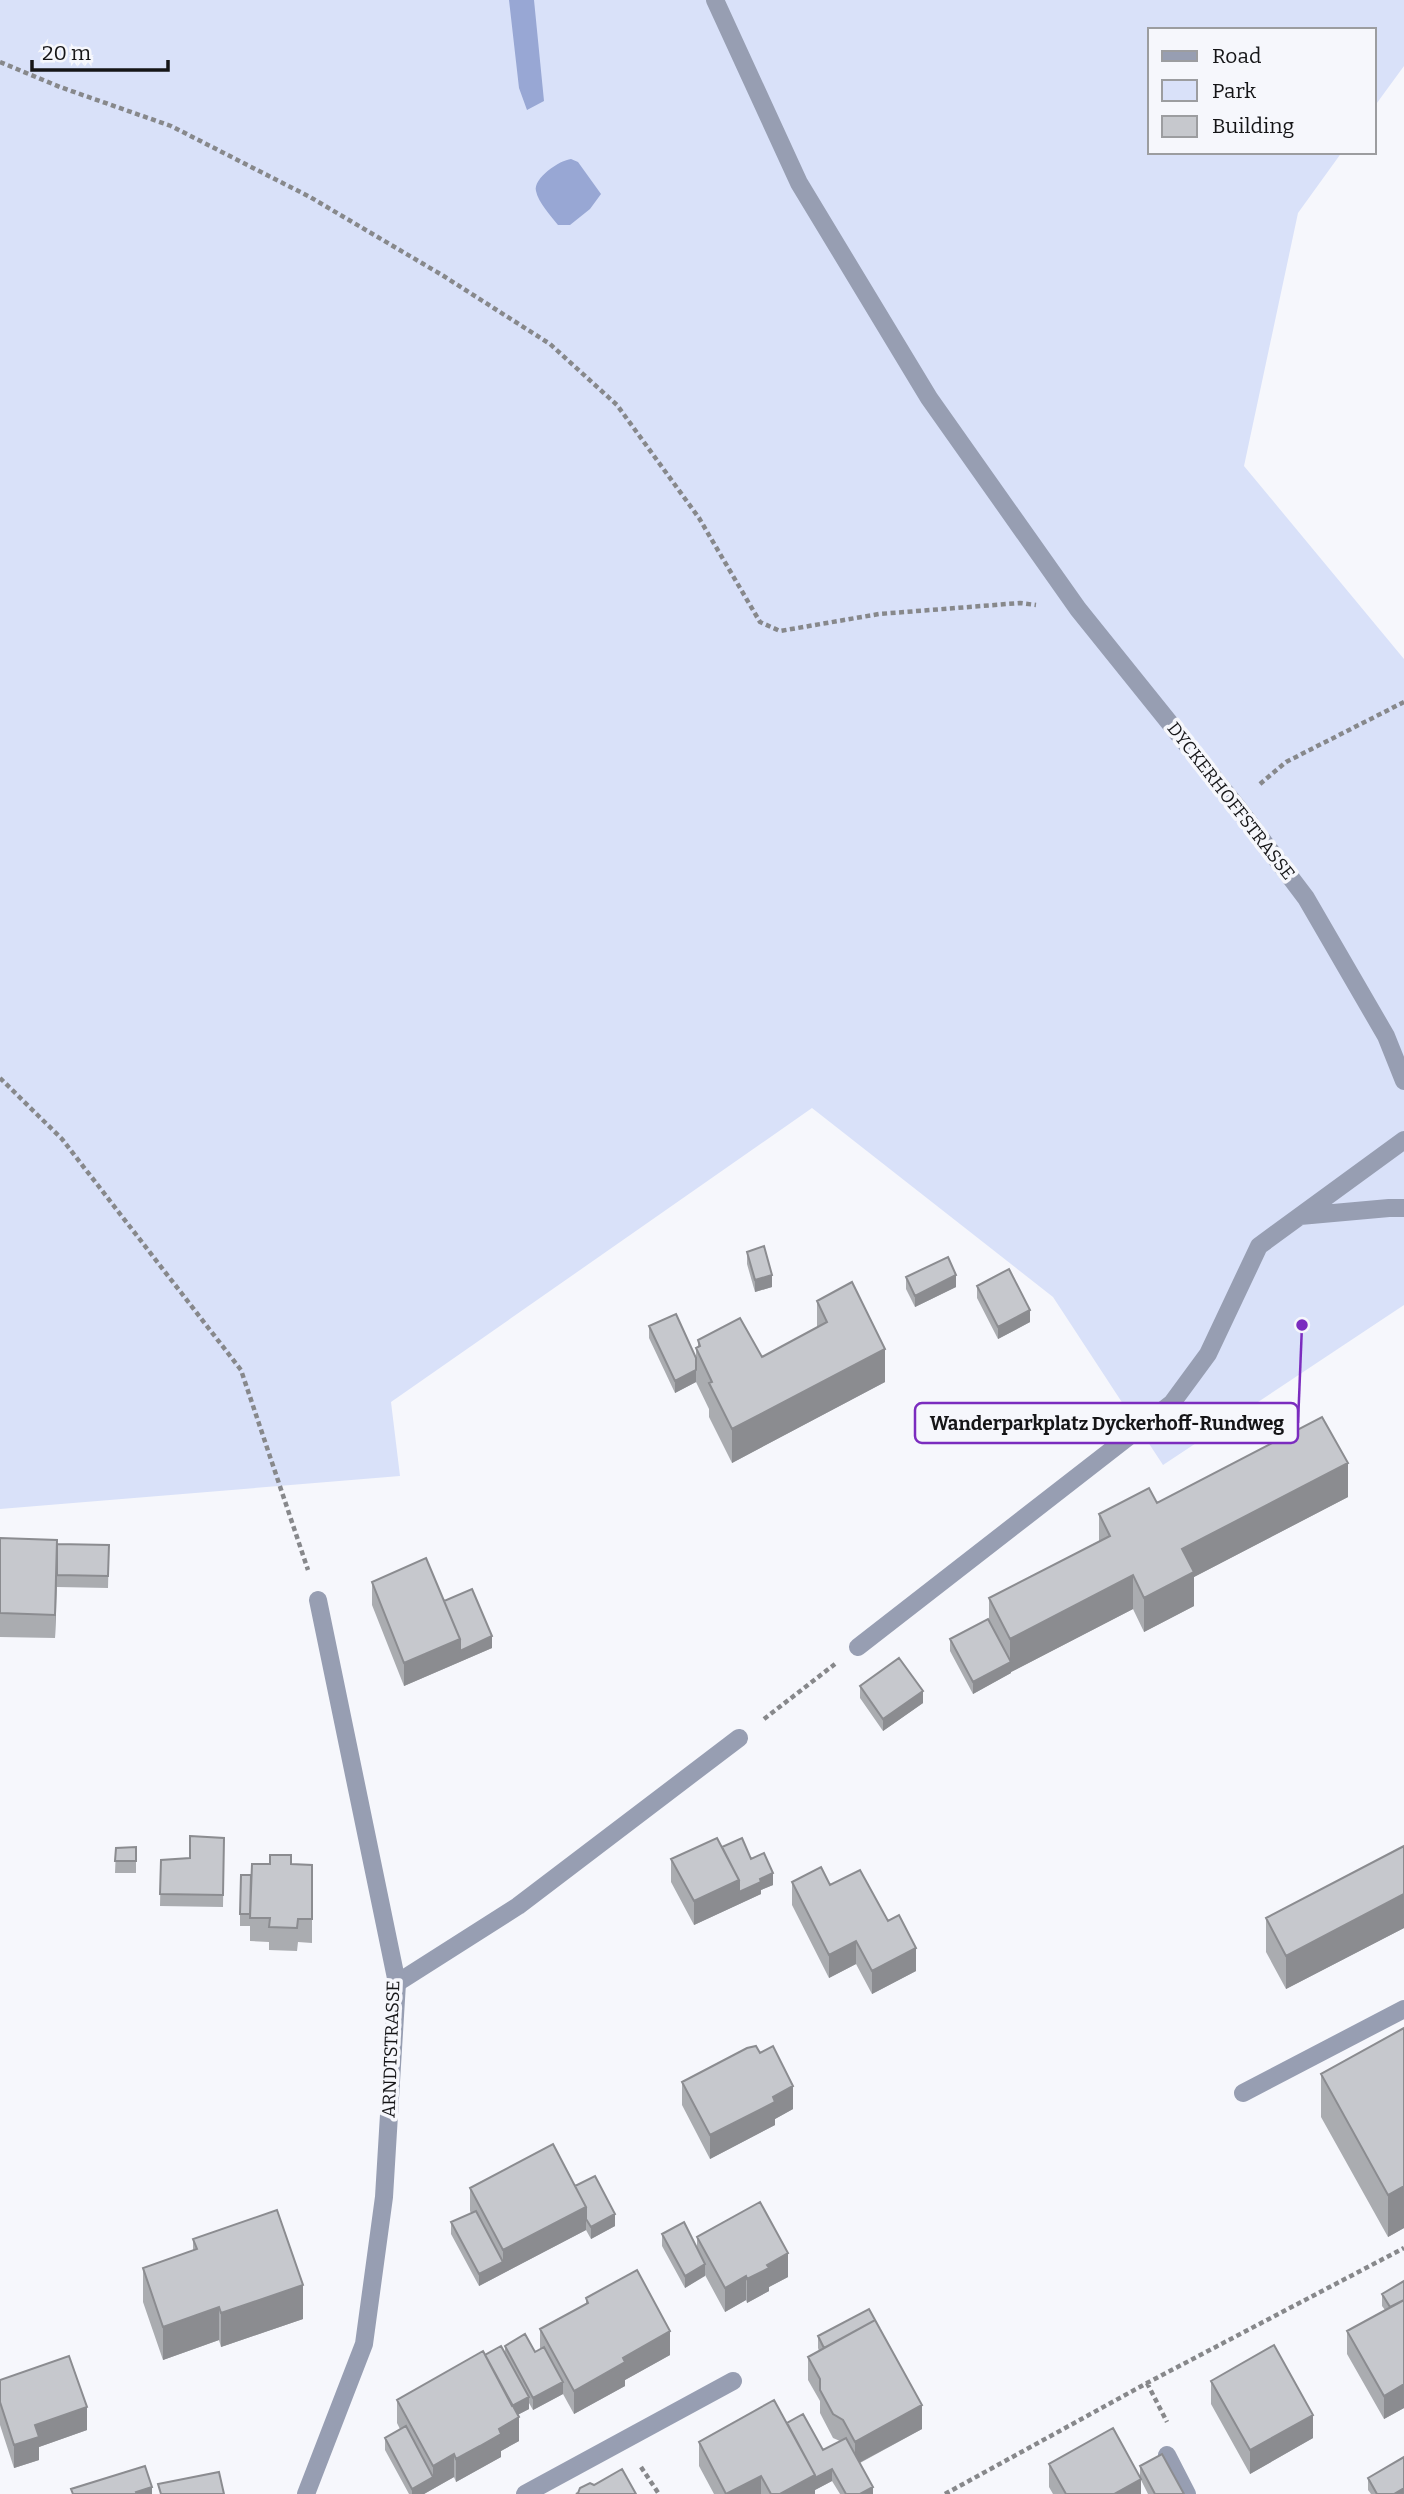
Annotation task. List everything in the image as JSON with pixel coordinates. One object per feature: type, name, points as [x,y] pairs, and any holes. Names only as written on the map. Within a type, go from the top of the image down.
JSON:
[{"type":"street","name":"DYCKERHOFFSTRASSE","points":[[715,0],[799,183],[929,398],[1078,609],[1238,808],[1306,898],[1386,1036],[1404,1081]]},
{"type":"street","points":[[858,1647],[1172,1403],[1209,1354],[1259,1246],[1404,1140]]},
{"type":"street","points":[[1300,1216],[1404,1209]]},
{"type":"street","name":"ARNDTSTRASSE","points":[[306,2494],[365,2344],[384,2197],[397,1983],[318,1600]]},
{"type":"street","points":[[397,1983],[518,1906],[739,1738]]},
{"type":"street","points":[[1243,2093],[1404,2009]]},
{"type":"street","points":[[525,2494],[733,2381]]},
{"type":"street","points":[[1167,2455],[1187,2494]]},
{"type":"path","points":[[0,62],[60,87],[171,126],[310,197],[442,275],[550,344],[617,405],[699,518],[760,622],[780,631],[879,614],[1020,603],[1078,609]]},
{"type":"path","points":[[1238,808],[1258,785],[1286,762],[1404,702]]},
{"type":"path","points":[[0,1077],[62,1139],[241,1370],[318,1600]]},
{"type":"path","points":[[739,1738],[858,1647]]},
{"type":"path","points":[[945,2494],[1147,2383],[1404,2248]]},
{"type":"path","points":[[1147,2383],[1170,2429],[1167,2455]]},
{"type":"green space","points":[[0,0],[1404,0],[1404,66],[1376,104],[1376,28],[1148,28],[1148,154],[1341,154],[1298,213],[1244,466],[1404,659],[1404,1305],[1163,1465],[1053,1297],[812,1108],[391,1402],[400,1476],[0,1509]]},
{"type":"water","points":[[509,0],[534,0],[544,101],[527,110],[519,88]]},
{"type":"water","points":[[571,159],[578,162],[601,194],[590,209],[570,225],[558,225],[539,200],[536,186],[548,170]]},
{"type":"building","points":[[764,1246],[772,1275],[755,1280],[747,1252]]},
{"type":"building","points":[[948,1257],[956,1275],[915,1296],[906,1277]]},
{"type":"building","points":[[1009,1269],[1030,1310],[998,1327],[977,1286]]},
{"type":"building","points":[[852,1282],[885,1349],[732,1429],[709,1383],[712,1382],[696,1348],[700,1346],[698,1340],[740,1318],[762,1357],[827,1322],[817,1301]]},
{"type":"building","points":[[676,1314],[696,1358],[696,1370],[675,1381],[649,1326]]},
{"type":"building","points":[[1322,1417],[1348,1463],[1182,1549],[1194,1572],[1144,1598],[1133,1575],[1010,1639],[989,1598],[1110,1536],[1099,1514],[1149,1488],[1157,1503]]},
{"type":"building","points":[[0,1538],[57,1540],[55,1615],[0,1613]]},
{"type":"building","points":[[57,1544],[109,1545],[108,1576],[57,1575]]},
{"type":"building","points":[[426,1558],[460,1639],[404,1663],[372,1582]]},
{"type":"building","points":[[472,1589],[492,1636],[460,1651],[460,1639],[444,1601]]},
{"type":"building","points":[[988,1619],[1011,1662],[973,1682],[950,1639]]},
{"type":"building","points":[[899,1658],[923,1691],[883,1719],[860,1686]]},
{"type":"building","points":[[190,1836],[224,1838],[223,1895],[160,1894],[161,1860],[190,1858]]},
{"type":"building","points":[[717,1838],[739,1880],[694,1901],[671,1859]]},
{"type":"building","points":[[742,1838],[751,1859],[764,1853],[773,1873],[739,1892],[739,1880],[722,1847]]},
{"type":"building","points":[[1404,1846],[1404,1894],[1286,1956],[1266,1918]]},
{"type":"building","points":[[136,1847],[136,1861],[115,1861],[116,1848]]},
{"type":"building","points":[[270,1855],[291,1855],[291,1864],[312,1865],[312,1919],[298,1919],[297,1928],[269,1927],[270,1918],[250,1918],[252,1864],[270,1864]]},
{"type":"building","points":[[821,1867],[830,1885],[860,1870],[888,1921],[899,1915],[916,1948],[872,1971],[856,1941],[829,1955],[792,1882]]},
{"type":"building","points":[[241,1875],[251,1875],[250,1914],[240,1914]]},
{"type":"building","points":[[1404,2028],[1404,2186],[1388,2195],[1321,2074]]},
{"type":"building","points":[[756,2046],[760,2053],[773,2046],[793,2086],[773,2097],[775,2102],[710,2135],[682,2082],[747,2048]]},
{"type":"building","points":[[553,2144],[586,2207],[503,2250],[470,2188]]},
{"type":"building","points":[[595,2176],[615,2214],[591,2227],[586,2219],[586,2207],[575,2186]]},
{"type":"building","points":[[760,2202],[788,2253],[767,2265],[769,2268],[747,2279],[746,2276],[725,2288],[697,2237]]},
{"type":"building","points":[[277,2210],[303,2285],[221,2313],[219,2307],[163,2327],[143,2268],[197,2249],[193,2239]]},
{"type":"building","points":[[476,2211],[503,2262],[479,2274],[451,2222]]},
{"type":"building","points":[[684,2222],[705,2264],[685,2276],[662,2234]]},
{"type":"building","points":[[637,2270],[670,2331],[623,2358],[625,2362],[574,2391],[540,2329],[588,2303],[586,2298]]},
{"type":"building","points":[[1404,2281],[1404,2300],[1390,2307],[1382,2294]]},
{"type":"building","points":[[1404,2300],[1404,2384],[1384,2396],[1347,2331]]},
{"type":"building","points":[[869,2309],[880,2329],[875,2320],[824,2348],[818,2336]]},
{"type":"building","points":[[875,2320],[922,2405],[855,2442],[843,2420],[833,2414],[820,2390],[820,2379],[808,2357]]},
{"type":"building","points":[[525,2334],[535,2352],[544,2347],[563,2382],[533,2398],[505,2346]]},
{"type":"building","points":[[1274,2345],[1313,2415],[1250,2450],[1211,2381]]},
{"type":"building","points":[[501,2346],[529,2397],[512,2406],[485,2355]]},
{"type":"building","points":[[483,2351],[519,2417],[499,2429],[501,2434],[480,2446],[456,2459],[454,2454],[433,2466],[397,2400]]},
{"type":"building","points":[[69,2356],[87,2407],[35,2425],[39,2437],[14,2445],[0,2402],[0,2380]]},
{"type":"building","points":[[774,2400],[815,2475],[780,2494],[771,2494],[761,2476],[726,2494],[699,2442]]},
{"type":"building","points":[[803,2414],[823,2450],[846,2438],[873,2487],[860,2494],[846,2494],[832,2469],[815,2478],[787,2423]]},
{"type":"building","points":[[406,2426],[433,2477],[412,2489],[385,2438]]},
{"type":"building","points":[[1113,2428],[1141,2479],[1114,2494],[1066,2494],[1049,2464]]},
{"type":"building","points":[[1162,2454],[1184,2494],[1155,2494],[1140,2466]]},
{"type":"building","points":[[1404,2457],[1404,2488],[1394,2494],[1377,2494],[1368,2478]]},
{"type":"building","points":[[145,2466],[152,2487],[136,2492],[137,2494],[73,2494],[71,2489]]},
{"type":"building","points":[[622,2469],[636,2494],[576,2494],[580,2488],[590,2483],[594,2485]]},
{"type":"building","points":[[219,2472],[224,2494],[161,2494],[158,2484]]},
{"type":"place","name":"Wanderparkplatz Dyckerhoff-Rundweg","points":[[1302,1325]]}]
